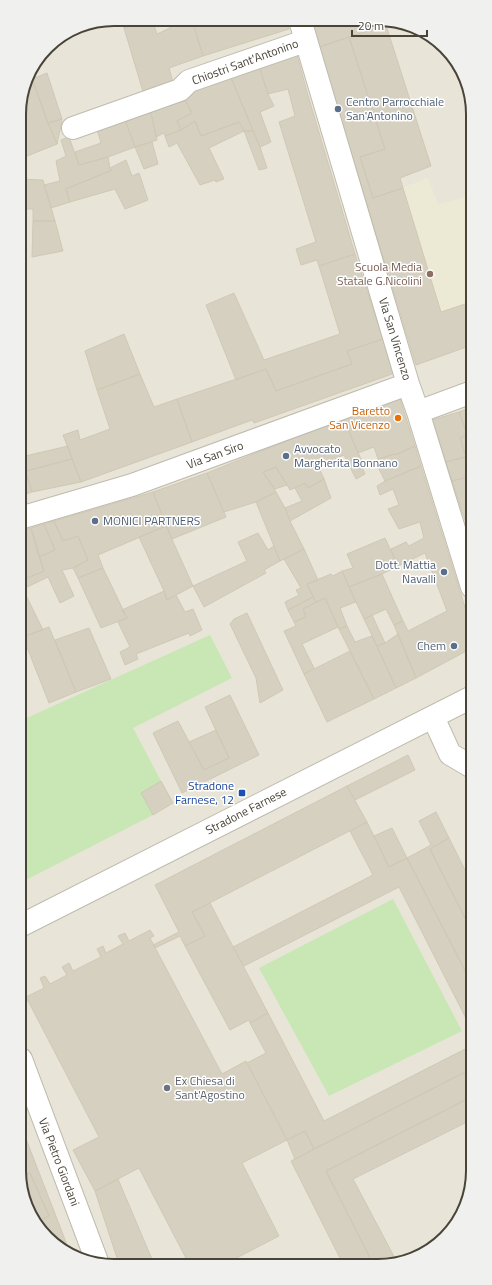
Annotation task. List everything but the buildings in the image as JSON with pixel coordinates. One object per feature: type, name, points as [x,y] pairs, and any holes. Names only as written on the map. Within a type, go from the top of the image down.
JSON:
[{"type":"street","name":"Chiostri Sant'Antonino","points":[[73,128],[180,90],[188,81],[303,30]]},
{"type":"street","name":"Via San Vincenzo","points":[[303,30],[408,384],[466,568]]},
{"type":"street","name":"Via San Siro","points":[[26,516],[132,485],[408,384]]},
{"type":"street","points":[[418,412],[466,394]]},
{"type":"street","name":"Stradone Farnese","points":[[26,923],[466,700]]},
{"type":"street","points":[[433,717],[450,754],[466,763]]},
{"type":"street","name":"Via Pietro Giordani","points":[[26,1072],[95,1257]]},
{"type":"shaded area","points":[[378,26],[395,28],[417,35],[427,41],[448,60],[459,80],[464,97],[466,114],[466,1177],[463,1194],[459,1205],[444,1229],[427,1244],[401,1256],[378,1259],[114,1259],[91,1256],[60,1241],[44,1225],[33,1205],[28,1188],[26,1171],[26,108],[29,91],[33,80],[44,60],[56,48],[70,38],[86,31],[103,27]]},
{"type":"shaded area","name":"Scuola Media Statale G.Nicolini","points":[[428,178],[438,204],[466,197],[466,347],[416,365],[366,201]]},
{"type":"green space","points":[[210,635],[232,678],[133,728],[161,781],[141,793],[153,815],[26,880],[26,718]]},
{"type":"green space","points":[[393,899],[462,1031],[329,1096],[259,968]]},
{"type":"place","name":"Centro Parrocchiale San'Antonino","points":[[338,109]]},
{"type":"place","name":"Scuola Media Statale G.Nicolini","points":[[430,274]]},
{"type":"place","name":"Baretto San Vicenzo","points":[[398,418]]},
{"type":"place","name":"Avvocato Margherita Bonnano","points":[[286,456]]},
{"type":"place","name":"MONICI PARTNERS","points":[[95,521]]},
{"type":"place","name":"Dott. Mattia Navalli","points":[[444,572]]},
{"type":"place","name":"Chem","points":[[454,646]]},
{"type":"place","name":"Stradone Farnese, 12","points":[[242,793]]},
{"type":"place","name":"Ex Chiesa di Sant'Agostino","points":[[167,1088]]}]
